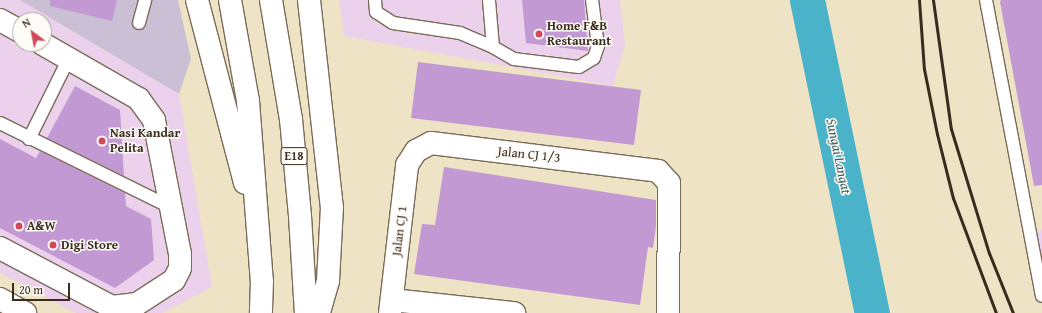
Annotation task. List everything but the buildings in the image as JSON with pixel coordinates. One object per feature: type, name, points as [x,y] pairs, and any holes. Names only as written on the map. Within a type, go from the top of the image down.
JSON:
[{"type":"main road","points":[[196,0],[243,178],[257,218]]},
{"type":"main road","points":[[230,0],[248,101],[262,281],[261,313]]},
{"type":"main road","name":"E18","points":[[271,0],[291,119],[300,216],[306,313]]},
{"type":"main road","points":[[309,0],[332,208],[328,281],[319,313]]},
{"type":"main road","points":[[0,20],[12,27]]},
{"type":"main road","points":[[0,248],[112,307],[137,304],[174,280],[180,268],[180,254],[154,120],[139,99],[52,49]]},
{"type":"main road","name":"Jalan CJ 1/3","points":[[416,151],[431,144],[643,168],[658,171],[669,183],[668,313]]},
{"type":"main road","name":"Jalan CJ 1","points":[[391,306],[407,165],[416,151]]},
{"type":"main road","points":[[0,300],[25,313]]},
{"type":"main road","points":[[391,306],[514,313]]},
{"type":"lane","points":[[139,23],[145,0]]},
{"type":"lane","points":[[374,0],[376,12],[393,23],[460,34],[493,47],[514,59],[579,67],[594,58],[598,46],[592,0]]},
{"type":"lane","points":[[489,0],[493,47]]},
{"type":"lane","points":[[986,0],[1042,296]]},
{"type":"lane","points":[[29,139],[69,58]]},
{"type":"lane","points":[[0,123],[29,139],[170,207]]},
{"type":"shaded area","points":[[0,0],[20,0],[40,12],[12,12],[12,52],[52,52],[52,19],[179,94],[212,287],[162,313],[76,313],[0,273]]},
{"type":"shaded area","points":[[20,0],[178,0],[191,59],[179,94],[52,19],[52,12],[40,12]]},
{"type":"shaded area","points":[[339,0],[620,0],[625,44],[613,86],[344,36]]},
{"type":"shaded area","points":[[1042,230],[1042,274],[1034,232]]},
{"type":"waterway","name":"Sungai Langat","points":[[807,0],[872,313]]},
{"type":"railway","points":[[919,0],[924,69],[937,134],[953,198],[996,313]]},
{"type":"railway","points":[[933,0],[951,129],[989,253],[1013,313]]},
{"type":"place","name":"Home F&B Restaurant","points":[[539,34]]},
{"type":"place","name":"Nasi Kandar Pelita","points":[[102,141]]},
{"type":"place","name":"A&W","points":[[19,226]]},
{"type":"place","name":"Digi Store","points":[[53,245]]}]
